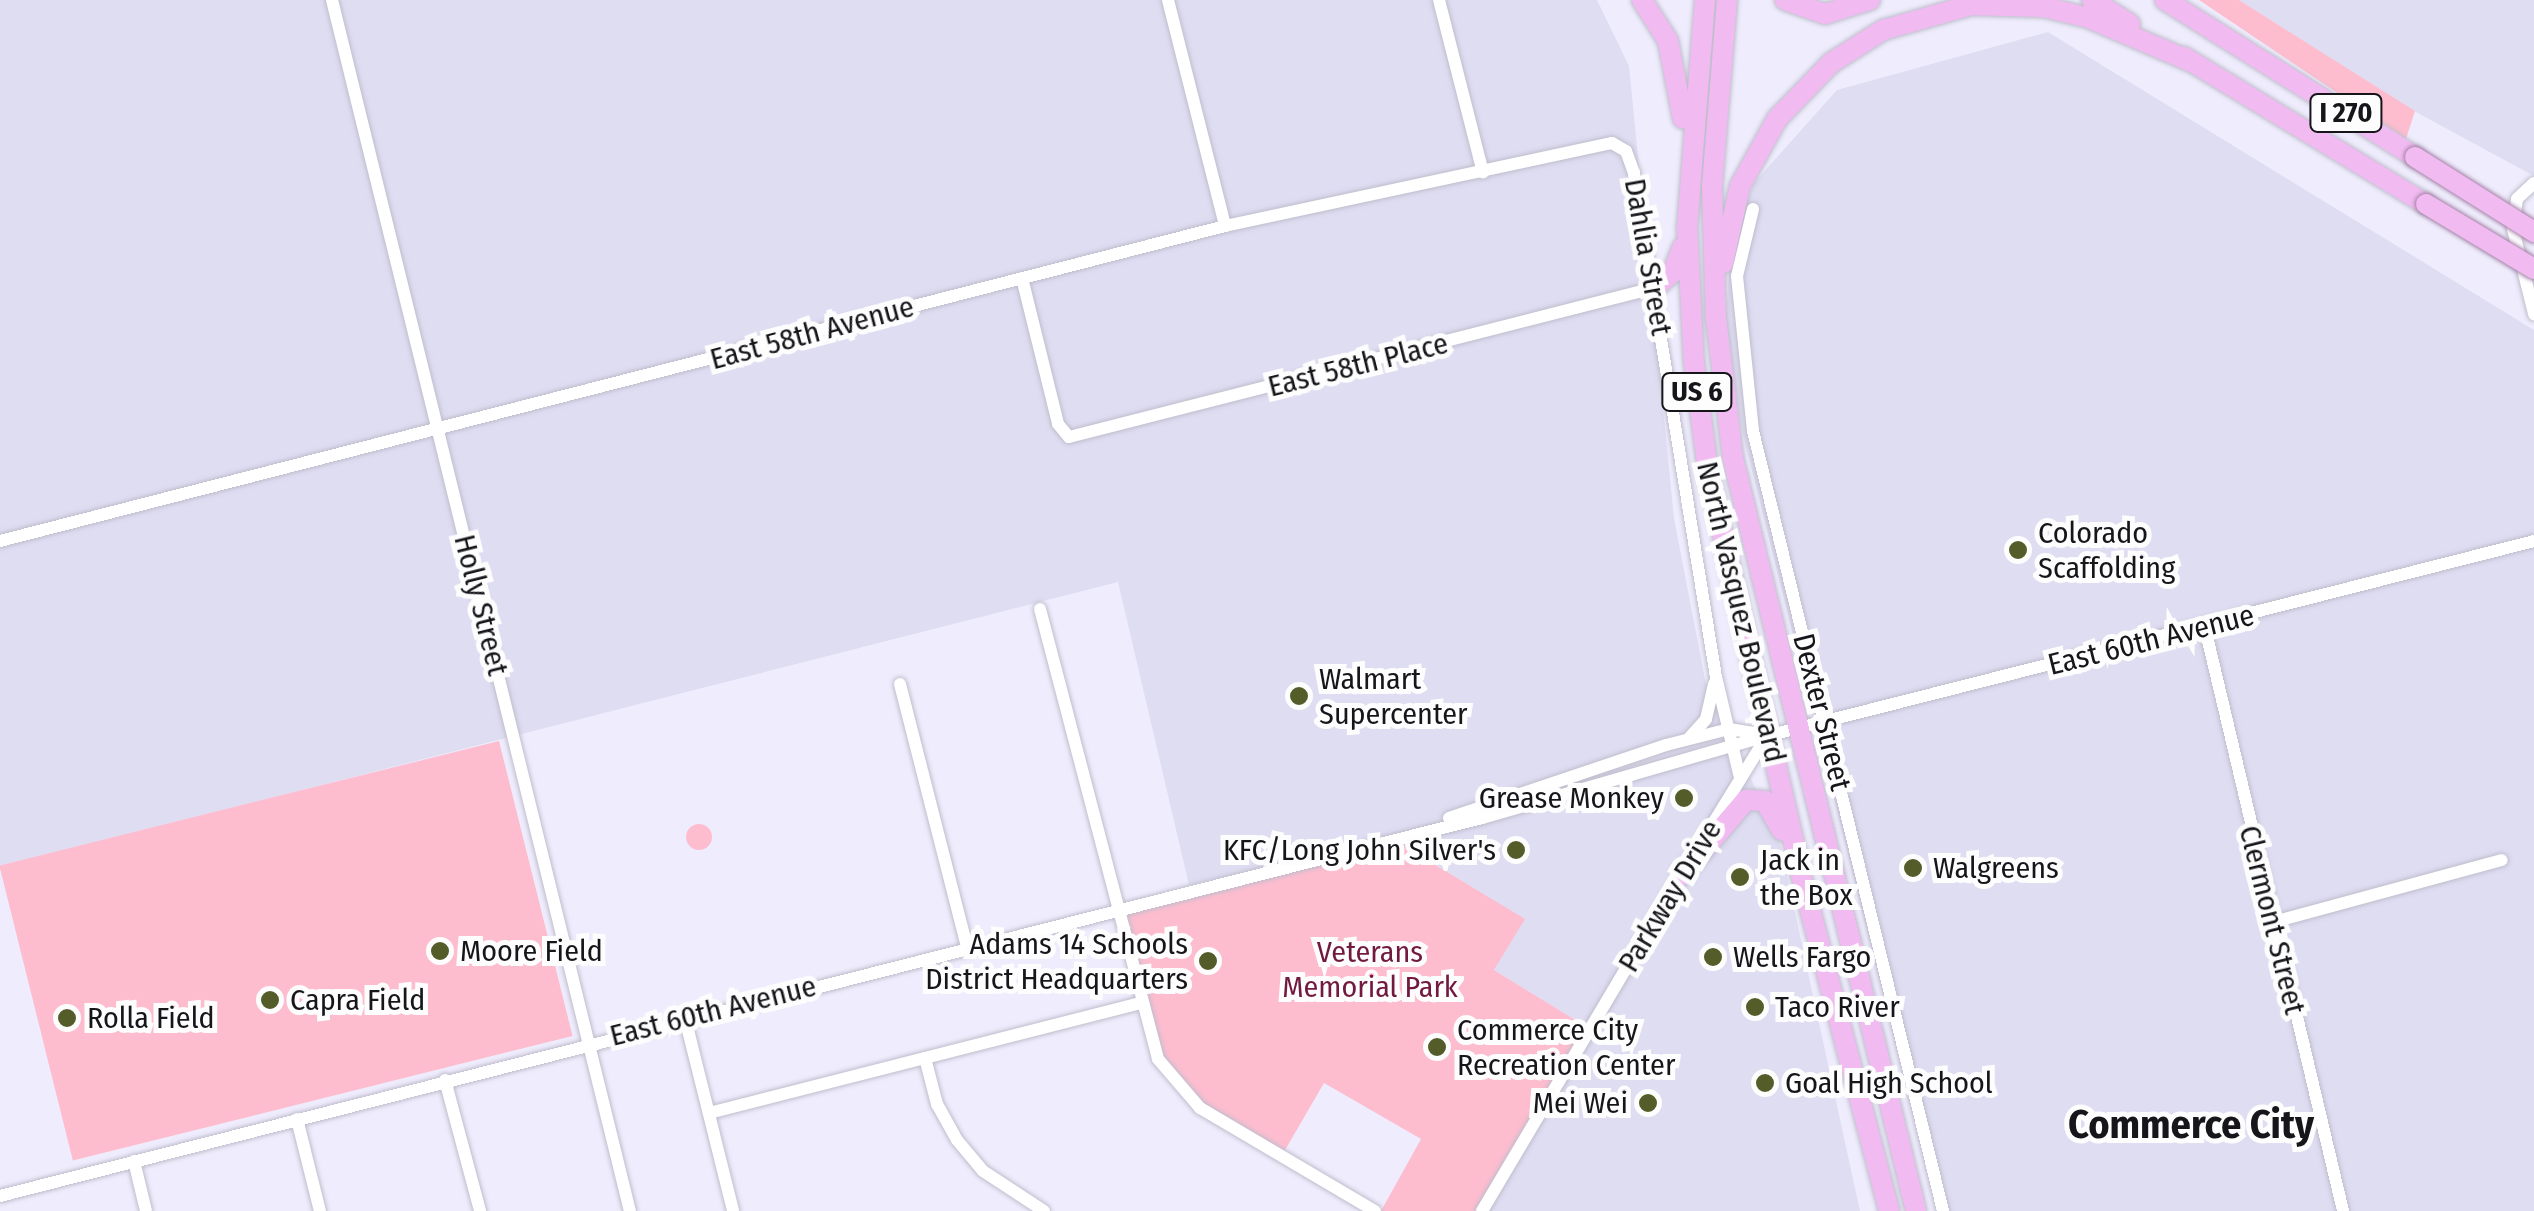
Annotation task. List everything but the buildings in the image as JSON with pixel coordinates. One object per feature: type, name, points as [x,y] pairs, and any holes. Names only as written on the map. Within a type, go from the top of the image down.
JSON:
[{"type":"highway","points":[[1642,0],[1671,52],[1689,160]]},
{"type":"highway","name":"North Vasquez Boulevard","points":[[1705,0],[1687,216],[1694,364],[1708,471],[1800,871],[1889,1211]]},
{"type":"highway","name":"North Vasquez Boulevard","points":[[1728,0],[1712,186],[1719,350],[1742,504],[1916,1211]]},
{"type":"highway","points":[[1784,0],[1825,14],[1870,0]]},
{"type":"highway","name":"I 270","points":[[2092,0],[2534,269]]},
{"type":"highway","name":"I 270","points":[[2165,0],[2534,232]]},
{"type":"highway","points":[[2178,0],[2209,28]]},
{"type":"highway","points":[[1719,350],[1725,241],[1751,161],[1798,95],[1859,44],[1948,10],[2020,5],[2089,18],[2192,62]]},
{"type":"highway","points":[[1654,288],[1678,262],[1687,216]]},
{"type":"highway","points":[[1682,875],[1734,811],[1752,798],[1769,805],[1800,871]]},
{"type":"street","name":"Holly Street","points":[[332,0],[630,1211]]},
{"type":"street","points":[[1168,0],[1225,226]]},
{"type":"street","points":[[1439,0],[1483,172]]},
{"type":"street","name":"East 58th Avenue","points":[[0,541],[439,432],[1225,226],[1601,143],[1626,151]]},
{"type":"street","name":"Dahlia Street","points":[[1626,151],[1654,288],[1716,677],[1740,778]]},
{"type":"street","points":[[2534,182],[2516,199],[2513,229],[2534,314]]},
{"type":"street","name":"Dexter Street","points":[[1753,209],[1737,276],[1741,360],[1943,1211]]},
{"type":"street","name":"East 58th Place","points":[[1022,278],[1063,433],[1078,436],[1654,288]]},
{"type":"street","name":"East 60th Avenue","points":[[0,1196],[1426,827],[1482,818],[1768,736],[2534,541]]},
{"type":"street","points":[[1040,609],[1114,908],[1156,1055],[1190,1099],[1374,1211]]},
{"type":"street","name":"Clermont Street","points":[[2204,628],[2270,922],[2343,1211]]},
{"type":"street","points":[[1684,741],[1706,719],[1716,677]]},
{"type":"street","points":[[900,684],[966,946]]},
{"type":"street","name":"East 60th Avenue","points":[[1426,827],[1559,777],[1728,729],[1768,736]]},
{"type":"street","name":"Parkway Drive","points":[[1482,1211],[1768,736]]},
{"type":"street","points":[[2270,922],[2502,860]]},
{"type":"street","points":[[709,1113],[1139,1003]]},
{"type":"street","points":[[685,1018],[734,1211]]},
{"type":"street","points":[[926,1058],[937,1104],[957,1140],[983,1171],[1044,1211]]},
{"type":"street","points":[[445,1080],[480,1211]]},
{"type":"street","points":[[297,1119],[320,1211]]},
{"type":"street","points":[[134,1161],[146,1211]]},
{"type":"shaded area","points":[[0,0],[1597,0],[1629,66],[1674,518],[1708,695],[1777,830],[1860,1211],[1483,1211],[1590,1029],[1494,970],[1524,919],[1389,837],[1189,885],[1118,582],[0,867]]},
{"type":"shaded area","points":[[2239,0],[2534,0],[2534,176],[2412,110]]},
{"type":"shaded area","points":[[2048,32],[2534,330],[2534,1211],[1937,1211],[1741,427],[1726,318],[1731,244],[1754,183],[1837,90]]},
{"type":"green space","points":[[2199,0],[2239,0],[2415,111],[2406,139]]},
{"type":"green space","points":[[499,741],[573,1036],[73,1161],[0,865]]},
{"type":"green space","points":[[699,824],[708,828],[712,837],[708,846],[699,850],[690,846],[686,837],[690,828]]},
{"type":"green space","name":"Veterans Memorial Park","points":[[1389,837],[1525,919],[1494,970],[1590,1029],[1482,1211],[1381,1211],[1421,1139],[1324,1083],[1281,1157],[1200,1108],[1158,1059],[1115,908]]},
{"type":"place","name":"Colorado Scaffolding","points":[[2018,550]]},
{"type":"place","name":"Walmart Supercenter","points":[[1299,696]]},
{"type":"place","name":"Grease Monkey","points":[[1684,798]]},
{"type":"place","name":"KFC/Long John Silver's","points":[[1516,850]]},
{"type":"place","name":"Walgreens","points":[[1913,868]]},
{"type":"place","name":"Jack in the Box","points":[[1740,877]]},
{"type":"place","name":"Moore Field","points":[[440,951]]},
{"type":"place","name":"Wells Fargo","points":[[1713,957]]},
{"type":"place","name":"Adams 14 Schools District Headquarters","points":[[1208,961]]},
{"type":"place","name":"Capra Field","points":[[270,1000]]},
{"type":"place","name":"Taco River","points":[[1755,1007]]},
{"type":"place","name":"Rolla Field","points":[[67,1018]]},
{"type":"place","name":"Commerce City Recreation Center","points":[[1437,1047]]},
{"type":"place","name":"Goal High School","points":[[1765,1083]]},
{"type":"place","name":"Mei Wei","points":[[1648,1103]]},
{"type":"district","name":"Commerce City","points":[[2191,1125]]}]
